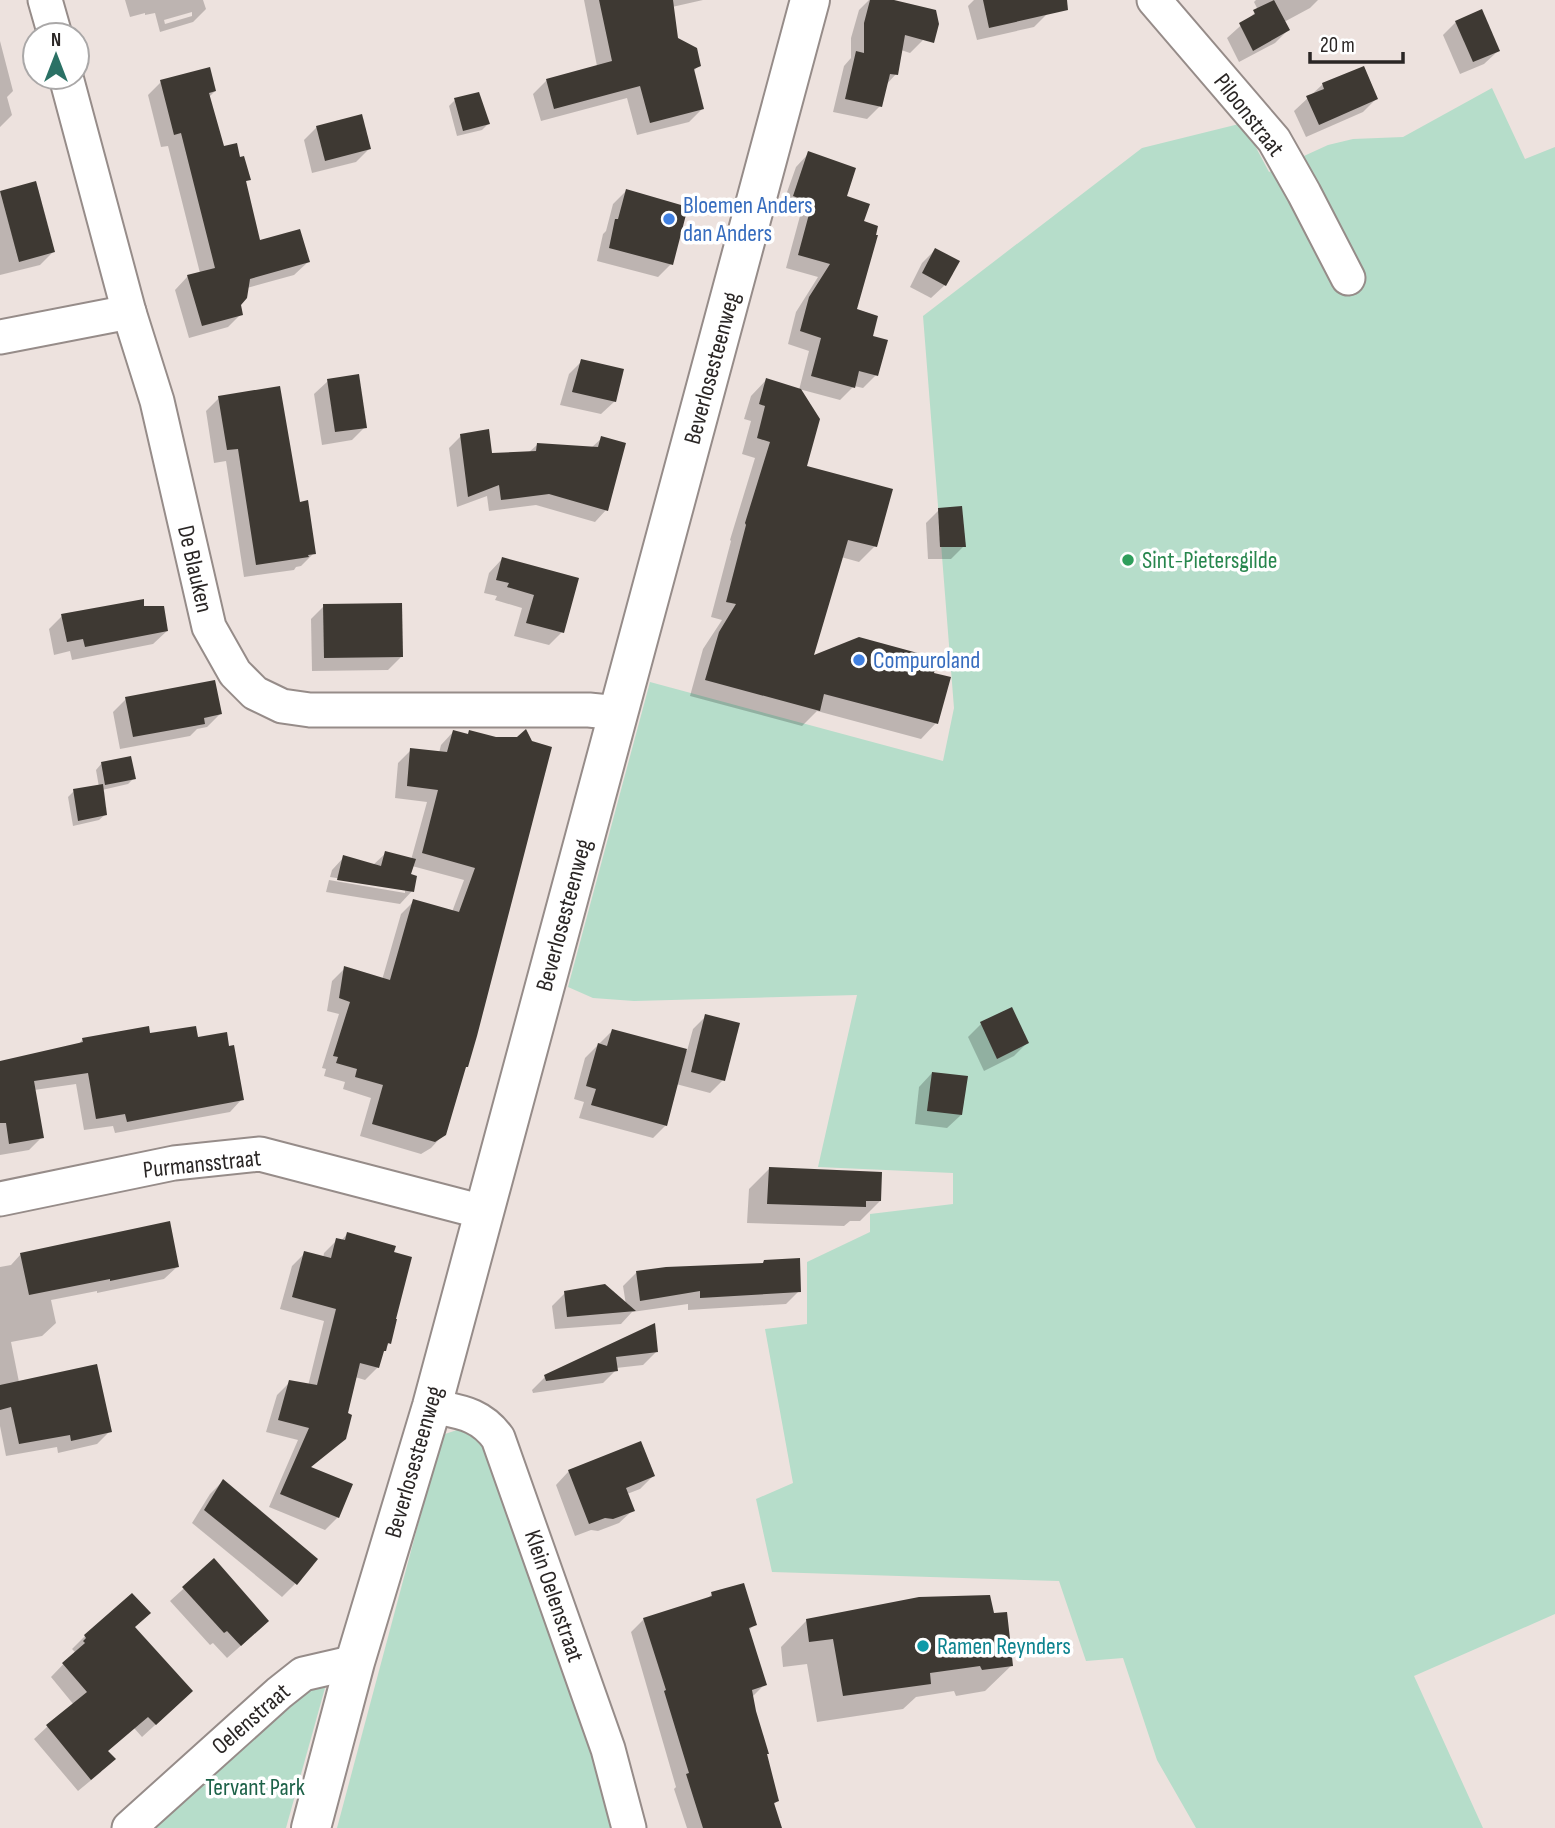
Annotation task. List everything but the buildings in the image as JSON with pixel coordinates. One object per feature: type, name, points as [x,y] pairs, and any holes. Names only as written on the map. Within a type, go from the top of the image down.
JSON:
[{"type":"street","points":[[45,0],[51,21]]},
{"type":"street","name":"Beverlosesteenweg","points":[[311,1828],[355,1662],[432,1406],[810,0]]},
{"type":"street","name":"Piloonstraat","points":[[1154,0],[1274,139],[1348,278]]},
{"type":"street","name":"De Blauken","points":[[70,91],[129,313],[157,401],[209,628],[235,673],[255,693],[282,706],[310,710],[590,710],[619,713]]},
{"type":"street","points":[[0,337],[129,313]]},
{"type":"street","name":"Purmansstraat","points":[[0,1199],[174,1163],[260,1154],[483,1212]]},
{"type":"street","name":"Klein Oelenstraat","points":[[432,1406],[477,1417],[491,1427],[498,1438],[608,1749],[629,1828]]},
{"type":"street","name":"Oelenstraat","points":[[129,1828],[303,1674],[355,1662]]},
{"type":"green space","points":[[1492,88],[1525,159],[1555,147],[1555,1614],[1414,1676],[1483,1828],[1196,1828],[1157,1760],[1123,1658],[1086,1661],[1059,1581],[772,1572],[756,1499],[793,1483],[765,1329],[807,1324],[807,1262],[870,1232],[870,1214],[953,1204],[953,1173],[818,1167],[857,995],[634,1001],[593,998],[568,987],[650,682],[943,761],[954,708],[923,316],[1142,148],[1243,123],[1269,172],[1328,145],[1353,139],[1403,137]]},
{"type":"green space","points":[[460,1429],[477,1433],[492,1450],[583,1713],[611,1828],[337,1828],[442,1435]]},
{"type":"green space","name":"Tervant Park","points":[[311,1682],[319,1682],[325,1688],[286,1828],[148,1828]]},
{"type":"place","name":"Bloemen Anders dan Anders","points":[[669,219]]},
{"type":"place","name":"Sint-Pietersgilde","points":[[1128,560]]},
{"type":"place","name":"Compuroland","points":[[859,660]]},
{"type":"place","name":"Ramen Reynders","points":[[923,1646]]}]
